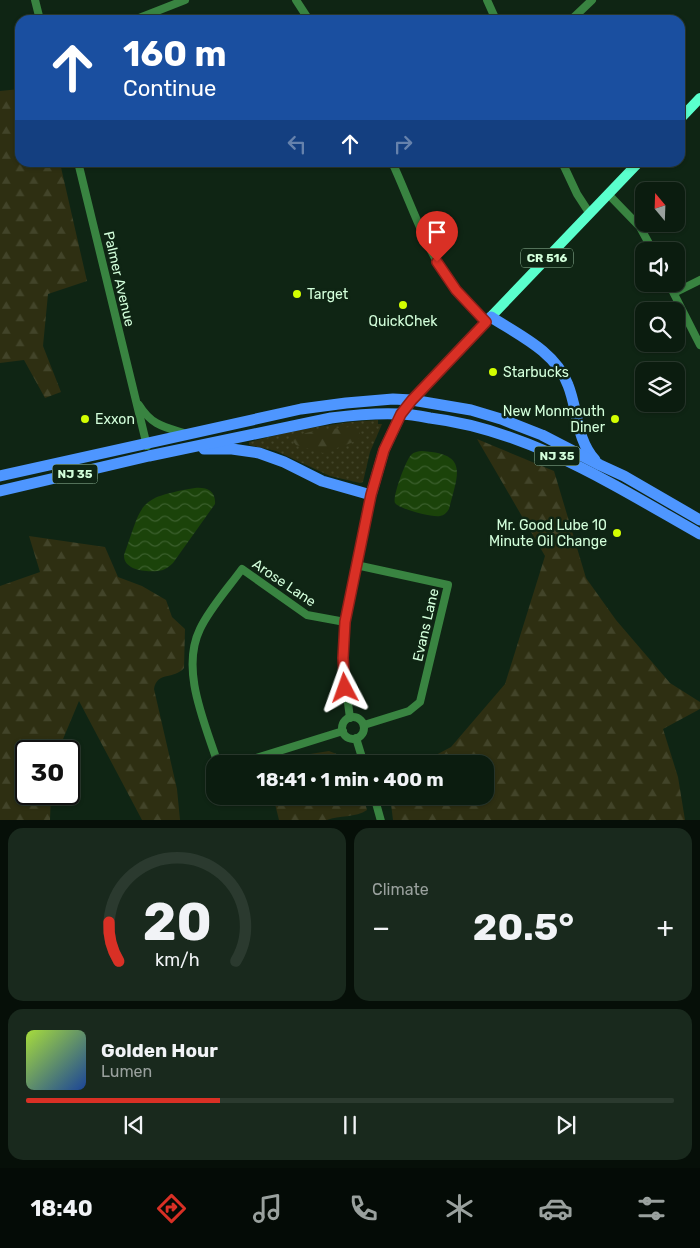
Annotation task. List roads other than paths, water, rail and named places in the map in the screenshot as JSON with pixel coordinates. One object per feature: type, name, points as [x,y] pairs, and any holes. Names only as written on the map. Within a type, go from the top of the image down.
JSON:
[{"type":"highway","points":[[489,319],[546,353],[560,369],[568,385],[583,442],[587,450],[600,465]]},
{"type":"highway","name":"NJ 35","points":[[0,476],[301,409],[346,403],[412,400],[456,407],[501,419],[542,435],[624,476],[700,520]]},
{"type":"highway","name":"NJ 35","points":[[0,491],[149,456],[331,418],[354,415],[401,414],[465,424],[521,440],[608,482],[700,534]]},
{"type":"highway","name":"CR 516","points":[[371,495],[384,450],[401,414]]},
{"type":"highway","points":[[179,450],[232,449],[259,453],[284,462],[322,481],[371,495]]},
{"type":"main road","points":[[685,114],[700,98]]},
{"type":"main road","name":"CR 516","points":[[401,414],[412,400],[634,167]]},
{"type":"street","points":[[35,0],[39,15]]},
{"type":"street","points":[[146,15],[184,0]]},
{"type":"street","points":[[296,0],[306,15]]},
{"type":"street","points":[[487,0],[494,15]]},
{"type":"street","points":[[577,15],[592,0]]},
{"type":"street","name":"Palmer Avenue","points":[[79,167],[149,456]]},
{"type":"street","points":[[394,167],[440,268],[456,290],[489,319]]},
{"type":"street","points":[[564,167],[577,194],[590,214]]},
{"type":"street","points":[[609,195],[640,227],[648,242]]},
{"type":"street","points":[[700,280],[674,293],[700,345]]},
{"type":"street","name":"Palmer Avenue","points":[[136,401],[155,424],[187,434]]},
{"type":"street","points":[[350,718],[344,673],[345,622],[371,495]]},
{"type":"street","name":"Evans Lane","points":[[356,565],[448,585],[420,702],[409,711],[364,725]]},
{"type":"street","name":"Arose Lane","points":[[215,755],[194,684],[193,654],[201,627],[242,569],[307,615],[345,622]]},
{"type":"street","points":[[350,718],[360,720],[364,725],[362,735],[356,738],[346,737],[343,731],[343,724],[350,718]]},
{"type":"street","points":[[266,755],[343,731]]},
{"type":"street","points":[[356,738],[361,755]]},
{"type":"street","points":[[377,805],[381,820]]},
{"type":"water","points":[[422,451],[447,456],[454,461],[457,476],[449,509],[442,516],[431,516],[403,508],[395,503],[397,486],[409,458],[413,453]]},
{"type":"water","points":[[203,488],[210,491],[214,496],[215,504],[173,563],[163,570],[152,571],[139,570],[128,565],[124,555],[139,514],[144,506],[162,495]]},
{"type":"place","name":"Target","points":[[297,294]]},
{"type":"place","name":"QuickChek","points":[[403,305]]},
{"type":"place","name":"Starbucks","points":[[493,372]]},
{"type":"place","name":"Exxon","points":[[85,419]]},
{"type":"place","name":"New Monmouth Diner","points":[[615,419]]},
{"type":"place","name":"Mr. Good Lube 10 Minute Oil Change","points":[[617,533]]}]
